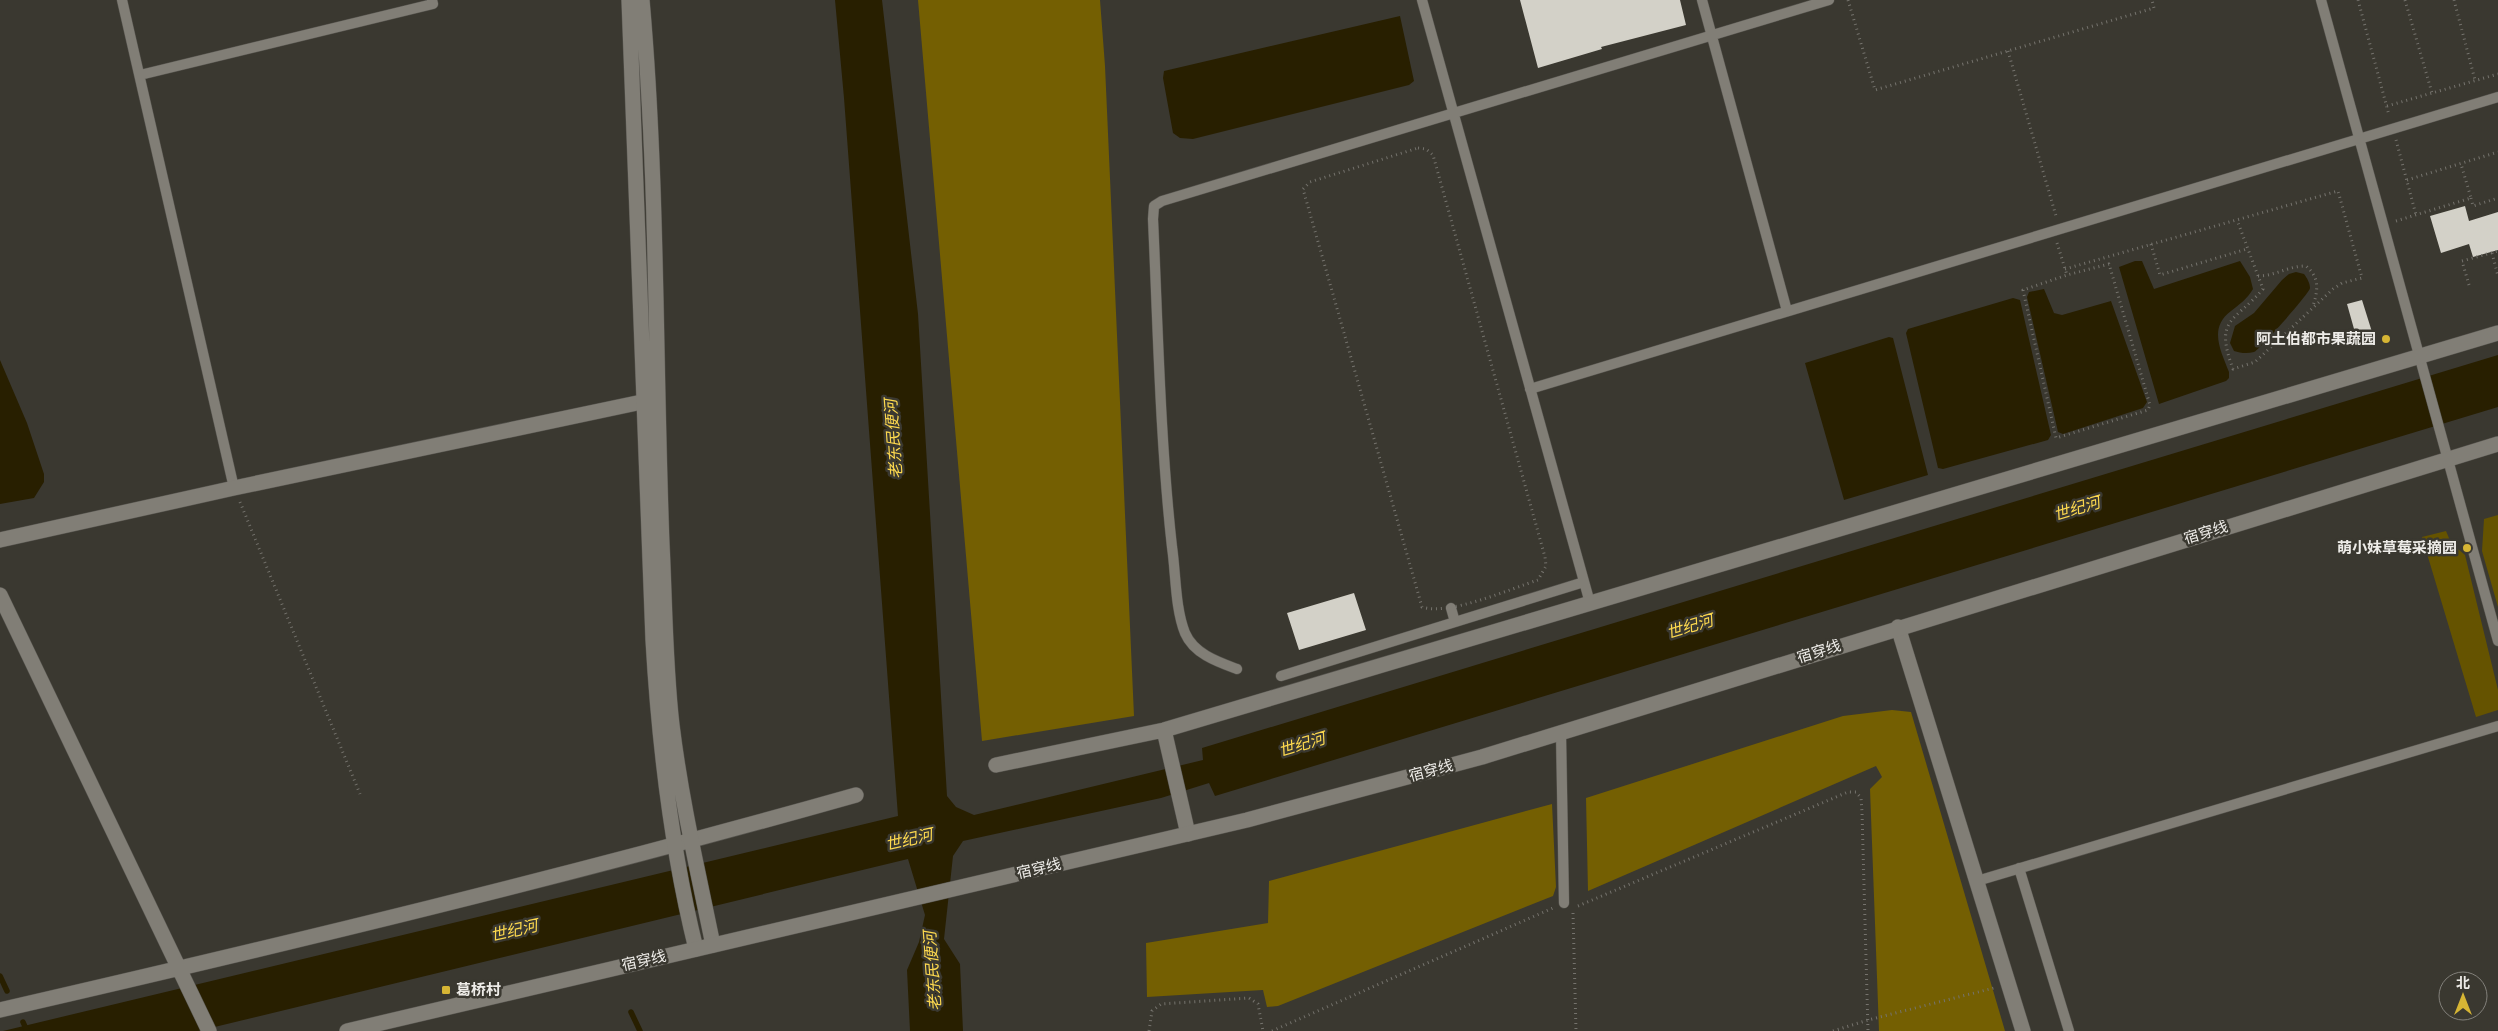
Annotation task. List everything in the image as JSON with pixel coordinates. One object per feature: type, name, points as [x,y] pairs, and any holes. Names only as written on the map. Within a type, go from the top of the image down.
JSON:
[{"type":"street","points":[[629,0],[650,399],[672,725],[693,847],[713,945]]},
{"type":"street","points":[[642,0],[651,144],[650,399],[658,726],[676,851],[696,949]]},
{"type":"street","points":[[996,765],[1164,730],[1590,603],[2421,362],[2498,333]]},
{"type":"street","points":[[0,540],[650,399]]},
{"type":"street","name":"宿穿线","points":[[347,1031],[1188,834],[1482,757],[2498,444]]},
{"type":"street","points":[[0,595],[210,1031]]},
{"type":"street","points":[[1898,628],[2023,1031]]},
{"type":"street","points":[[1164,730],[1188,834]]},
{"type":"street","points":[[0,1010],[182,973],[693,847],[856,795]]},
{"type":"lane","points":[[122,0],[234,488]]},
{"type":"lane","points":[[140,75],[433,4],[432,0]]},
{"type":"lane","points":[[1422,0],[1590,603]]},
{"type":"lane","points":[[1702,0],[1787,311]]},
{"type":"lane","points":[[1236,669],[1212,660],[1197,648],[1186,634],[1179,607],[1166,497],[1153,219],[1154,206],[1829,0]]},
{"type":"lane","points":[[2323,1],[2498,641]]},
{"type":"lane","points":[[1530,389],[2498,97]]},
{"type":"lane","points":[[1281,676],[1584,582]]},
{"type":"lane","points":[[1451,608],[1455,622]]},
{"type":"lane","points":[[1976,881],[2498,726]]},
{"type":"lane","points":[[1561,733],[1564,903]]},
{"type":"lane","points":[[2019,868],[2069,1031]]},
{"type":"path","points":[[1848,0],[1875,90],[2154,8],[2152,0]]},
{"type":"path","points":[[2358,0],[2416,215]]},
{"type":"path","points":[[2406,0],[2432,93]]},
{"type":"path","points":[[2454,0],[2475,80]]},
{"type":"path","points":[[2008,51],[2067,275]]},
{"type":"path","points":[[2387,106],[2498,74]]},
{"type":"path","points":[[1418,148],[1426,149],[1433,155],[1545,557],[1544,573],[1538,580],[1451,608],[1432,610],[1422,607],[1303,189],[1310,182],[1418,148]]},
{"type":"path","points":[[2407,180],[2498,152]]},
{"type":"path","points":[[2461,164],[2473,206],[2498,198]]},
{"type":"path","points":[[2065,269],[2338,191],[2362,278],[2342,283],[2255,362],[2233,369],[2228,355],[2225,333],[2232,318],[2252,302],[2263,289],[2237,220]]},
{"type":"path","points":[[2384,225],[2471,198]]},
{"type":"path","points":[[2151,244],[2160,275],[2247,249]]},
{"type":"path","points":[[2469,285],[2462,261],[2498,251]]},
{"type":"path","points":[[2492,253],[2498,276]]},
{"type":"path","points":[[2109,264],[2150,405],[2148,410],[2056,438],[2023,290],[2067,275],[2109,264]]},
{"type":"path","points":[[2258,276],[2267,276],[2291,266],[2306,266],[2316,278],[2317,293],[2313,308]]},
{"type":"path","points":[[234,488],[360,794]]},
{"type":"path","points":[[1576,1031],[1573,905],[1578,906],[1848,792],[1856,792],[1861,798],[1868,1031]]},
{"type":"path","points":[[1272,1031],[1564,903]]},
{"type":"path","points":[[1833,1031],[1868,1020],[2008,984]]},
{"type":"path","points":[[1149,1031],[1152,1010],[1161,1004],[1249,998],[1258,1004],[1264,1031]]},
{"type":"shaded area","points":[[918,0],[1100,0],[1105,66],[1134,716],[982,741]]},
{"type":"shaded area","points":[[2498,515],[2498,607],[2482,551],[2484,519]]},
{"type":"shaded area","points":[[2446,531],[2451,543],[2465,555],[2498,690],[2498,710],[2476,717],[2422,537]]},
{"type":"shaded area","points":[[1892,710],[1911,712],[2005,1031],[1879,1031],[1870,789],[1882,777],[1876,766],[1588,891],[1586,798],[1843,716]]},
{"type":"shaded area","points":[[1552,804],[1556,887],[1553,896],[1278,1006],[1267,1007],[1263,990],[1147,997],[1146,943],[1268,923],[1269,881]]},
{"type":"water","points":[[835,0],[882,0],[918,314],[947,796],[956,807],[974,815],[1203,760],[1202,748],[2498,355],[2498,407],[1215,796],[1209,783],[1161,798],[963,841],[953,856],[944,939],[960,964],[963,1031],[910,1031],[907,970],[919,942],[925,915],[908,859],[198,1031],[3,1031],[898,816]]},
{"type":"water","points":[[1400,16],[1414,81],[1409,85],[1193,139],[1180,138],[1173,133],[1163,78],[1164,71]]},
{"type":"water","points":[[2135,261],[2142,261],[2154,289],[2240,261],[2250,277],[2253,289],[2246,299],[2224,318],[2220,325],[2218,340],[2229,372],[2229,378],[2226,381],[2159,404],[2119,267]]},
{"type":"water","points":[[2296,272],[2304,274],[2310,288],[2302,300],[2254,352],[2234,351],[2230,343],[2235,326],[2254,313],[2282,280],[2289,274]]},
{"type":"water","points":[[2044,289],[2054,313],[2062,315],[2111,301],[2147,402],[2143,408],[2063,434],[2058,432],[2027,297],[2029,292]]},
{"type":"water","points":[[2013,298],[2020,300],[2051,435],[2048,440],[1943,469],[1938,468],[1906,333],[1908,329]]},
{"type":"water","points":[[1889,337],[1893,338],[1928,475],[1844,500],[1805,363]]},
{"type":"water","points":[[0,360],[27,423],[44,474],[44,482],[34,498],[0,504]]},
{"type":"building","points":[[1520,0],[1680,0],[1686,25],[1601,47],[1602,49],[1538,68]]},
{"type":"building","points":[[2465,206],[2469,221],[2498,212],[2498,250],[2473,257],[2469,244],[2441,253],[2430,216]]},
{"type":"building","points":[[2362,300],[2372,332],[2356,336],[2347,304]]},
{"type":"building","points":[[1354,593],[1366,630],[1299,650],[1287,613]]},
{"type":"waterway","points":[[0,976],[7,991]]},
{"type":"waterway","points":[[631,1012],[640,1031]]},
{"type":"waterway","points":[[23,1022],[27,1031]]},
{"type":"place","name":"阿土伯都市果蔬园","points":[[2386,339]]},
{"type":"place","name":"萌小妹草莓采摘园","points":[[2467,548]]},
{"type":"place","name":"葛桥村","points":[[446,990]]},
{"type":"water label","name":"老东民便河","points":[[894,439]]},
{"type":"water label","name":"世纪河","points":[[2077,509]]},
{"type":"water label","name":"世纪河","points":[[1690,627]]},
{"type":"water label","name":"世纪河","points":[[1302,745]]},
{"type":"water label","name":"世纪河","points":[[909,840]]},
{"type":"water label","name":"世纪河","points":[[514,931]]},
{"type":"water label","name":"老东民便河","points":[[933,971]]}]
